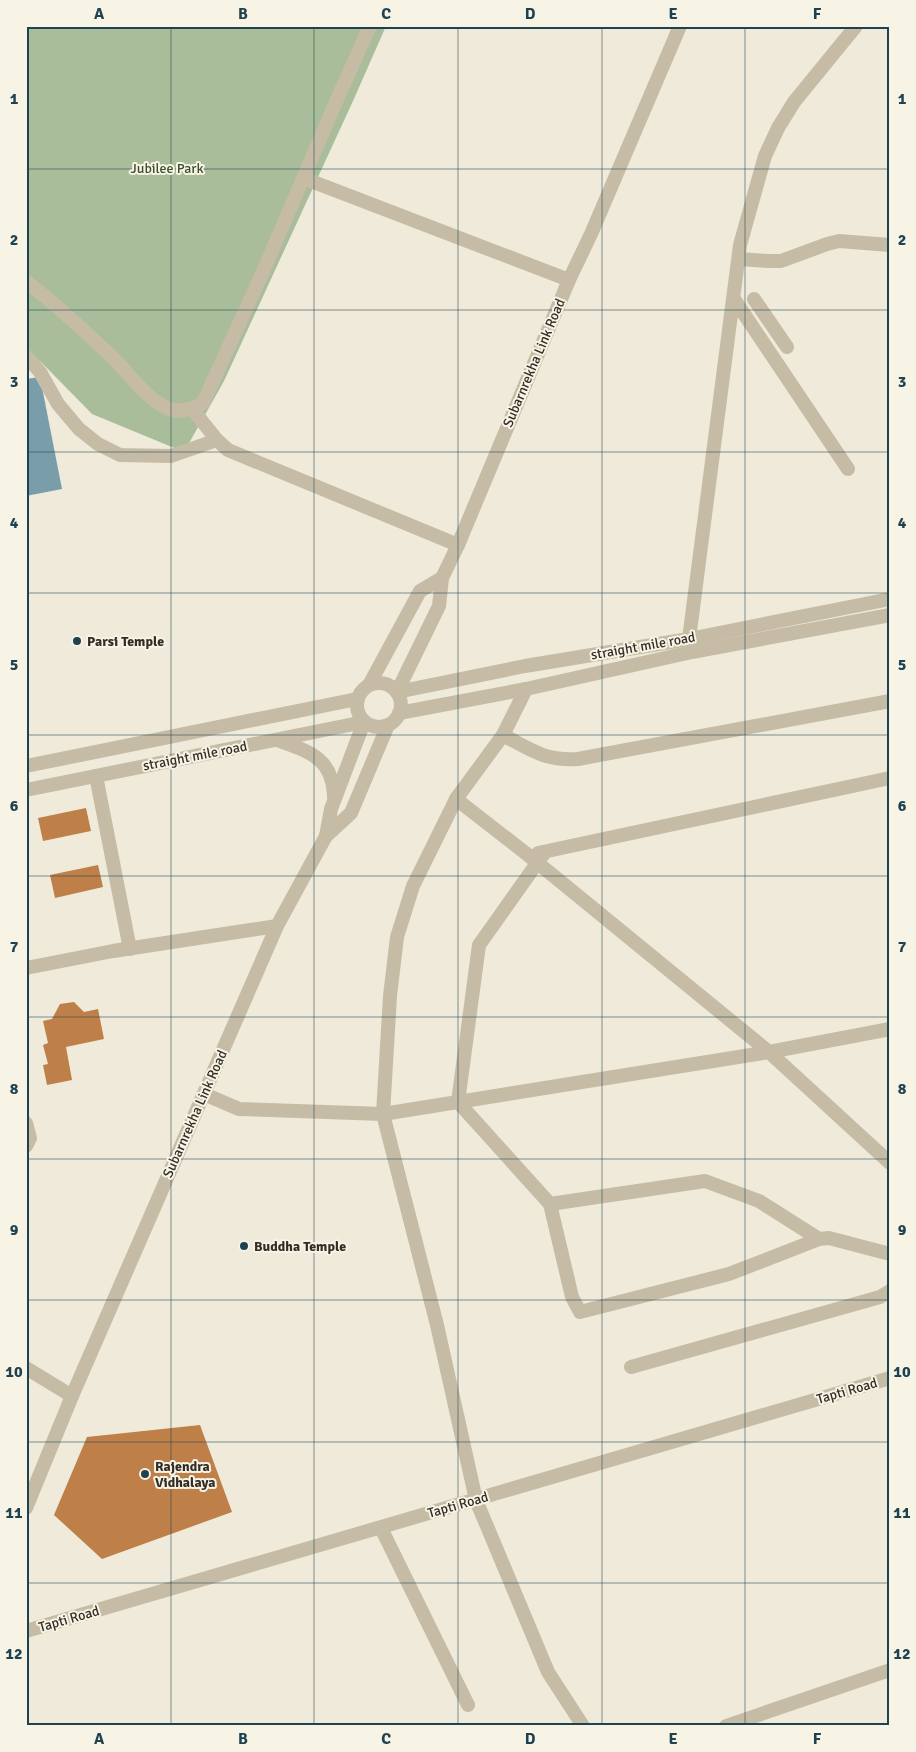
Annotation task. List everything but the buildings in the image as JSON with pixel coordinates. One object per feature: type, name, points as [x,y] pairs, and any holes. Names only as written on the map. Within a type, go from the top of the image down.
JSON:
[{"type":"street","points":[[26,281],[47,297],[114,359],[148,395],[164,407],[181,412],[193,410],[203,403],[262,274],[370,26]]},
{"type":"street","name":"Subarnrekha Link Road","points":[[397,692],[438,606],[442,578],[458,545],[568,280],[591,234],[680,26]]},
{"type":"street","points":[[689,639],[740,245],[765,156],[778,128],[794,102],[856,26]]},
{"type":"street","points":[[303,178],[568,280]]},
{"type":"street","points":[[738,259],[781,261],[839,241],[890,245]]},
{"type":"street","points":[[754,299],[787,347]]},
{"type":"street","points":[[734,300],[848,469]]},
{"type":"street","points":[[26,356],[40,372],[58,404],[79,429],[98,444],[120,455],[171,456],[217,440]]},
{"type":"street","points":[[193,410],[217,440],[228,450],[458,545]]},
{"type":"street","points":[[369,686],[420,591],[442,578]]},
{"type":"street","name":"straight mile road","points":[[397,692],[525,666],[689,639],[890,599]]},
{"type":"street","name":"straight mile road","points":[[399,713],[424,710],[526,689],[692,652],[890,615]]},
{"type":"street","points":[[326,836],[351,813],[388,725],[393,722],[399,713],[401,702],[397,692],[385,684],[378,683],[369,686],[360,693],[357,699],[358,713],[364,722]]},
{"type":"street","points":[[526,689],[503,736],[456,799],[413,886],[397,938],[390,996],[383,1114],[437,1325],[476,1500],[548,1672],[583,1726]]},
{"type":"street","name":"straight mile road","points":[[26,766],[357,699]]},
{"type":"street","points":[[503,736],[544,756],[560,760],[578,759],[890,701]]},
{"type":"street","name":"Subarnrekha Link Road","points":[[26,1508],[72,1396],[277,926],[326,836],[334,800],[364,722]]},
{"type":"street","name":"straight mile road","points":[[26,790],[364,722],[377,728],[388,725]]},
{"type":"street","points":[[277,740],[304,750],[320,760],[330,771],[334,782],[334,800]]},
{"type":"street","points":[[96,776],[130,949]]},
{"type":"street","points":[[890,778],[537,857],[479,945],[458,1102],[550,1204],[572,1297],[580,1312],[729,1274],[819,1239],[829,1238],[890,1254]]},
{"type":"street","points":[[456,799],[537,857],[769,1052],[890,1163]]},
{"type":"street","points":[[26,968],[130,949],[277,926]]},
{"type":"street","points":[[204,1094],[239,1109],[383,1114],[769,1052],[890,1029]]},
{"type":"street","points":[[26,1123],[30,1138],[26,1146]]},
{"type":"street","points":[[550,1204],[705,1181],[759,1201],[819,1239]]},
{"type":"street","points":[[631,1367],[812,1317],[880,1297],[890,1291]]},
{"type":"street","points":[[26,1368],[72,1396]]},
{"type":"street","name":"Tapti Road","points":[[26,1631],[890,1378]]},
{"type":"street","points":[[381,1528],[468,1705]]},
{"type":"street","points":[[726,1726],[890,1670]]},
{"type":"green space","name":"Jubilee Park","points":[[26,26],[386,26],[224,381],[184,452],[92,414],[41,362],[26,351]]},
{"type":"water","points":[[40,377],[62,489],[26,496],[26,379]]},
{"type":"place","name":"Parsi Temple","points":[[77,641]]},
{"type":"place","name":"Buddha Temple","points":[[244,1246]]},
{"type":"place","name":"Rajendra Vidhalaya","points":[[145,1474]]}]
